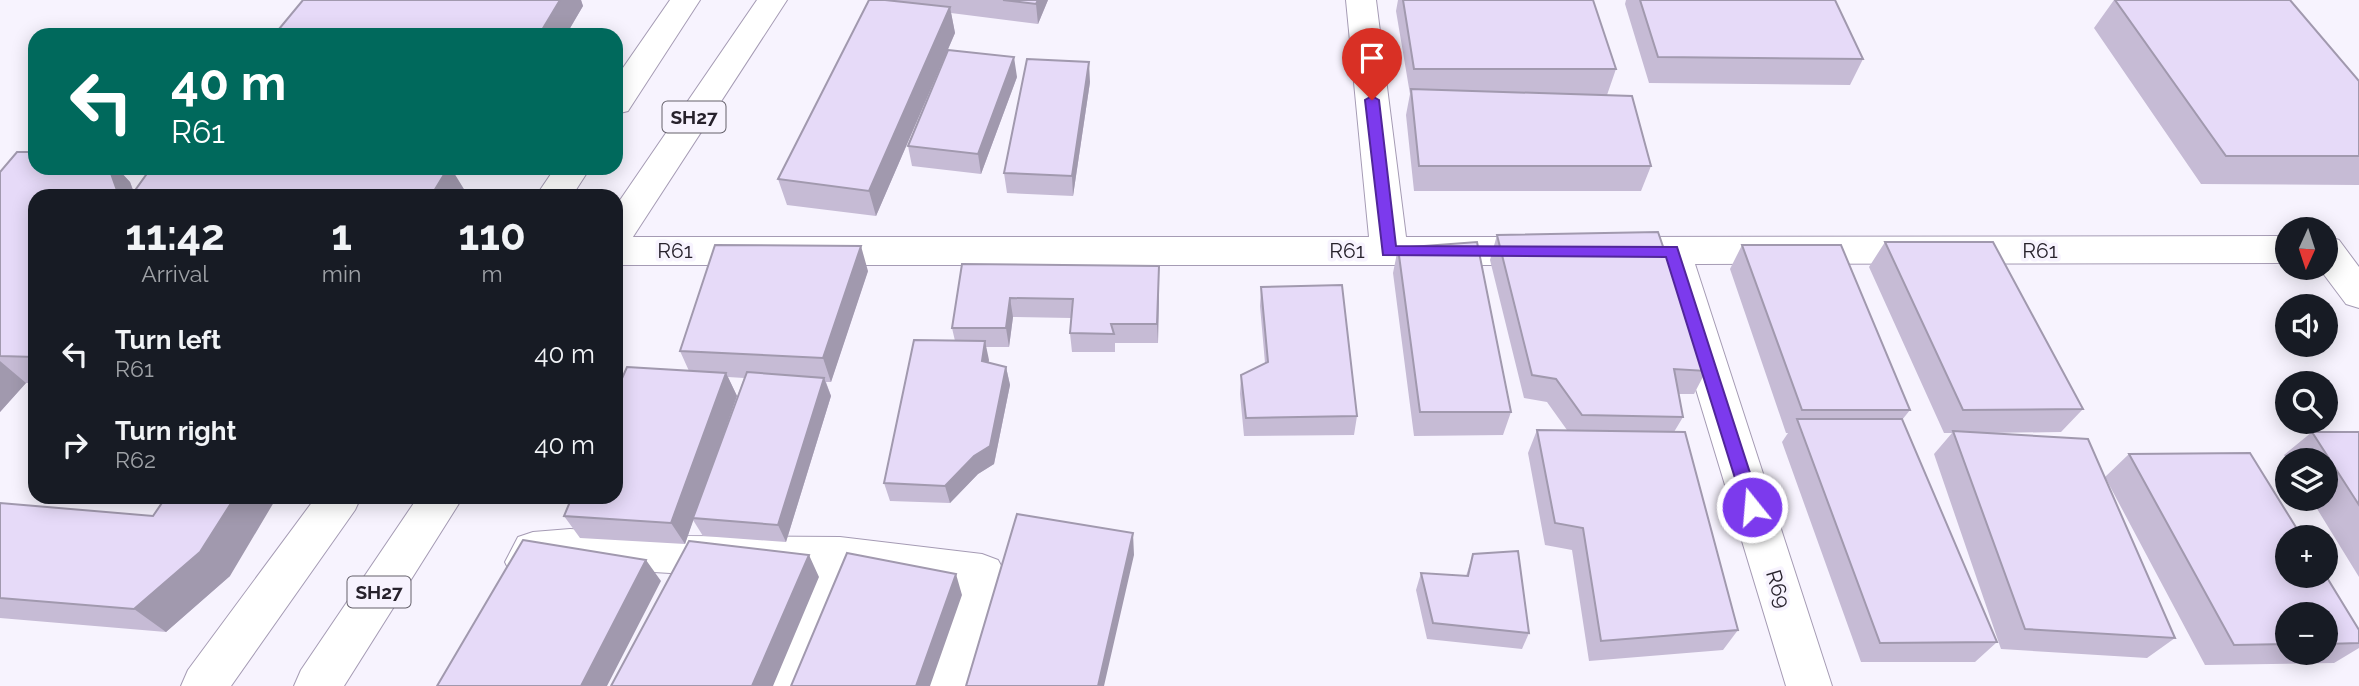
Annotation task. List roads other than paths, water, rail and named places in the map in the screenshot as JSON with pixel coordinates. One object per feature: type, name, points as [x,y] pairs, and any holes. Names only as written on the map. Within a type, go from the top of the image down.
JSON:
[{"type":"street","points":[[623,93],[685,0]]},
{"type":"street","name":"SH27","points":[[623,224],[772,0]]},
{"type":"street","points":[[1361,0],[1389,251]]},
{"type":"street","name":"R61","points":[[623,251],[2275,250]]},
{"type":"street","points":[[2338,250],[2359,250]]},
{"type":"street","name":"R69","points":[[1672,251],[1809,686]]},
{"type":"street","points":[[2338,266],[2359,294]]},
{"type":"street","points":[[204,686],[335,504]]},
{"type":"street","name":"SH27","points":[[317,686],[437,504]]},
{"type":"street","points":[[508,596],[533,551],[570,548],[687,555],[840,556],[982,573],[987,580],[950,686]]},
{"type":"street","points":[[666,599],[687,555]]},
{"type":"street","points":[[787,686],[840,556]]}]
